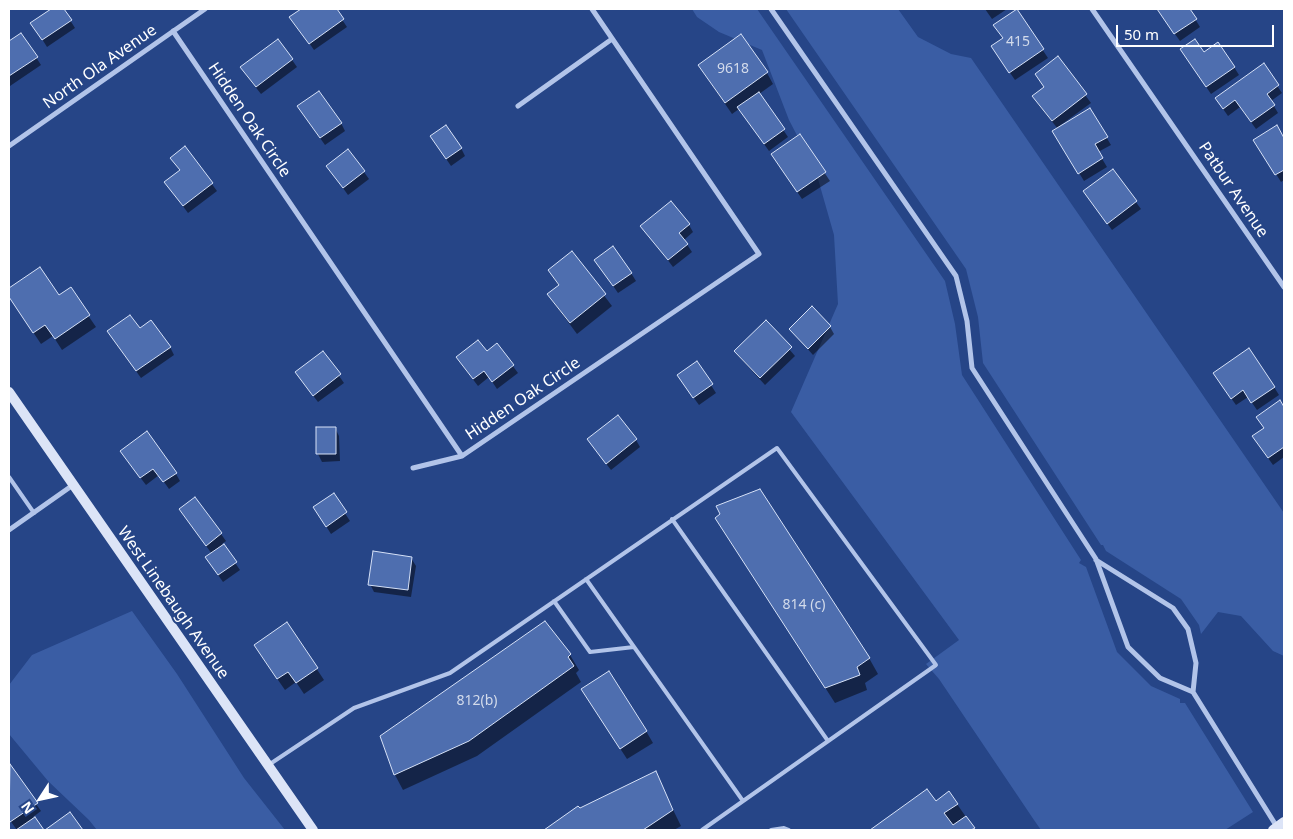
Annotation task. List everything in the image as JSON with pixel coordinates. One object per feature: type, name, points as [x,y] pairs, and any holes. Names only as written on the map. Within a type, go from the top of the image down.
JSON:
[{"type":"street","name":"North Ola Avenue","points":[[9,146],[205,9]]},
{"type":"street","name":"Hidden Oak Circle","points":[[173,31],[462,456],[759,254],[592,9]]},
{"type":"street","points":[[771,9],[956,276],[967,321],[972,368],[1096,559],[1128,647],[1160,678],[1192,692],[1278,826]]},
{"type":"street","name":"Patbur Avenue","points":[[1092,9],[1284,287]]},
{"type":"street","points":[[518,106],[612,39]]},
{"type":"street","name":"West Linebaugh Avenue","points":[[9,392],[313,830]]},
{"type":"street","points":[[413,468],[462,456]]},
{"type":"street","points":[[9,530],[73,484]]},
{"type":"street","points":[[1096,559],[1173,608],[1188,629],[1196,662],[1192,692]]},
{"type":"lane","points":[[268,766],[354,708],[450,673],[777,448],[936,665],[702,830]]},
{"type":"lane","points":[[9,477],[34,513]]},
{"type":"lane","points":[[672,519],[828,741]]},
{"type":"lane","points":[[586,579],[743,801]]},
{"type":"lane","points":[[554,601],[590,652],[634,647]]},
{"type":"lane","points":[[710,825],[714,830]]},
{"type":"lane","points":[[771,830],[784,828],[789,830]]},
{"type":"shaded area","points":[[692,9],[757,9],[945,281],[955,324],[962,375],[1081,560],[1079,563],[1086,567],[1117,652],[1151,686],[1180,699],[1180,703],[1185,703],[1253,812],[1225,830],[1041,830],[1034,820],[939,679],[926,664],[959,640],[791,412],[838,304],[834,235],[816,172],[789,120],[762,50],[719,32],[697,17]]},
{"type":"shaded area","points":[[786,9],[898,9],[918,37],[951,54],[971,58],[1284,513],[1284,656],[1273,651],[1241,616],[1218,612],[1201,634],[1199,625],[1181,599],[1106,551],[1103,545],[1101,545],[983,363],[978,317],[966,269]]},
{"type":"shaded area","points":[[132,611],[177,674],[244,778],[285,830],[97,830],[48,781],[9,734],[9,685],[32,655]]},
{"type":"building","points":[[51,9],[64,9],[72,20],[42,40],[30,23]]},
{"type":"building","points":[[301,9],[337,9],[344,19],[309,44],[289,17]]},
{"type":"building","points":[[1017,9],[1044,49],[1009,73],[991,46],[1003,38],[993,25]]},
{"type":"building","points":[[1157,9],[1190,9],[1197,19],[1174,34]]},
{"type":"building","points":[[21,33],[38,57],[9,76],[9,41]]},
{"type":"building","points":[[741,34],[768,72],[725,103],[698,65]]},
{"type":"building","points":[[278,39],[293,59],[256,87],[240,67]]},
{"type":"building","points":[[1195,39],[1204,52],[1218,42],[1235,67],[1206,87],[1180,49]]},
{"type":"building","points":[[1058,56],[1087,94],[1052,121],[1032,96],[1044,87],[1035,74]]},
{"type":"building","points":[[1264,63],[1279,85],[1267,94],[1275,105],[1251,122],[1235,100],[1223,109],[1215,98]]},
{"type":"building","points":[[319,91],[342,123],[320,138],[297,106]]},
{"type":"building","points":[[759,92],[785,129],[764,144],[737,107]]},
{"type":"building","points":[[1090,108],[1108,137],[1095,144],[1103,158],[1078,174],[1052,131]]},
{"type":"building","points":[[446,125],[462,148],[446,159],[430,136]]},
{"type":"building","points":[[1277,125],[1284,138],[1284,170],[1275,175],[1253,140]]},
{"type":"building","points":[[800,134],[826,172],[797,192],[771,154]]},
{"type":"building","points":[[185,146],[213,183],[183,206],[164,182],[180,170],[170,158]]},
{"type":"building","points":[[348,149],[365,171],[343,188],[326,166]]},
{"type":"building","points":[[1113,169],[1137,201],[1107,224],[1083,191]]},
{"type":"building","points":[[671,201],[690,224],[679,233],[688,244],[668,260],[640,226]]},
{"type":"building","points":[[613,246],[632,273],[613,286],[594,260]]},
{"type":"building","points":[[572,251],[606,294],[570,323],[547,294],[559,285],[548,270]]},
{"type":"building","points":[[40,267],[59,295],[71,287],[90,315],[55,339],[45,325],[33,333],[9,297],[9,288]]},
{"type":"building","points":[[812,306],[831,326],[808,349],[789,329]]},
{"type":"building","points":[[130,315],[140,328],[151,320],[171,347],[136,371],[107,331]]},
{"type":"building","points":[[766,320],[792,347],[760,378],[734,351]]},
{"type":"building","points":[[478,340],[487,351],[497,343],[514,365],[492,382],[484,371],[473,379],[456,357]]},
{"type":"building","points":[[1249,348],[1275,387],[1251,403],[1243,390],[1231,399],[1213,373]]},
{"type":"building","points":[[323,351],[341,374],[313,396],[295,372]]},
{"type":"building","points":[[697,361],[713,384],[693,398],[677,375]]},
{"type":"building","points":[[1280,400],[1284,407],[1284,447],[1268,458],[1252,436],[1264,428],[1256,417]]},
{"type":"building","points":[[618,415],[637,439],[606,464],[587,439]]},
{"type":"building","points":[[316,427],[336,427],[336,454],[316,454]]},
{"type":"building","points":[[147,431],[177,473],[163,482],[153,469],[140,478],[120,451]]},
{"type":"building","points":[[760,489],[870,658],[857,667],[860,675],[825,688],[715,518],[720,514],[716,506]]},
{"type":"building","points":[[334,493],[347,512],[326,527],[313,507]]},
{"type":"building","points":[[195,497],[222,533],[206,546],[179,509]]},
{"type":"building","points":[[224,544],[237,562],[218,575],[205,557]]},
{"type":"building","points":[[373,551],[412,557],[408,590],[368,585]]},
{"type":"building","points":[[545,621],[571,654],[568,657],[574,666],[469,741],[394,775],[380,736]]},
{"type":"building","points":[[287,622],[318,668],[296,683],[288,672],[277,679],[254,645]]},
{"type":"building","points":[[609,671],[647,731],[620,749],[581,689]]},
{"type":"building","points":[[10,764],[38,803],[10,822],[9,820]]},
{"type":"building","points":[[656,771],[673,810],[643,830],[544,830],[578,806],[580,808]]},
{"type":"building","points":[[927,789],[936,801],[949,791],[958,804],[944,813],[953,825],[966,816],[975,828],[971,830],[870,830]]},
{"type":"building","points":[[70,812],[83,830],[45,830]]},
{"type":"building","points":[[35,817],[44,830],[16,830]]}]
